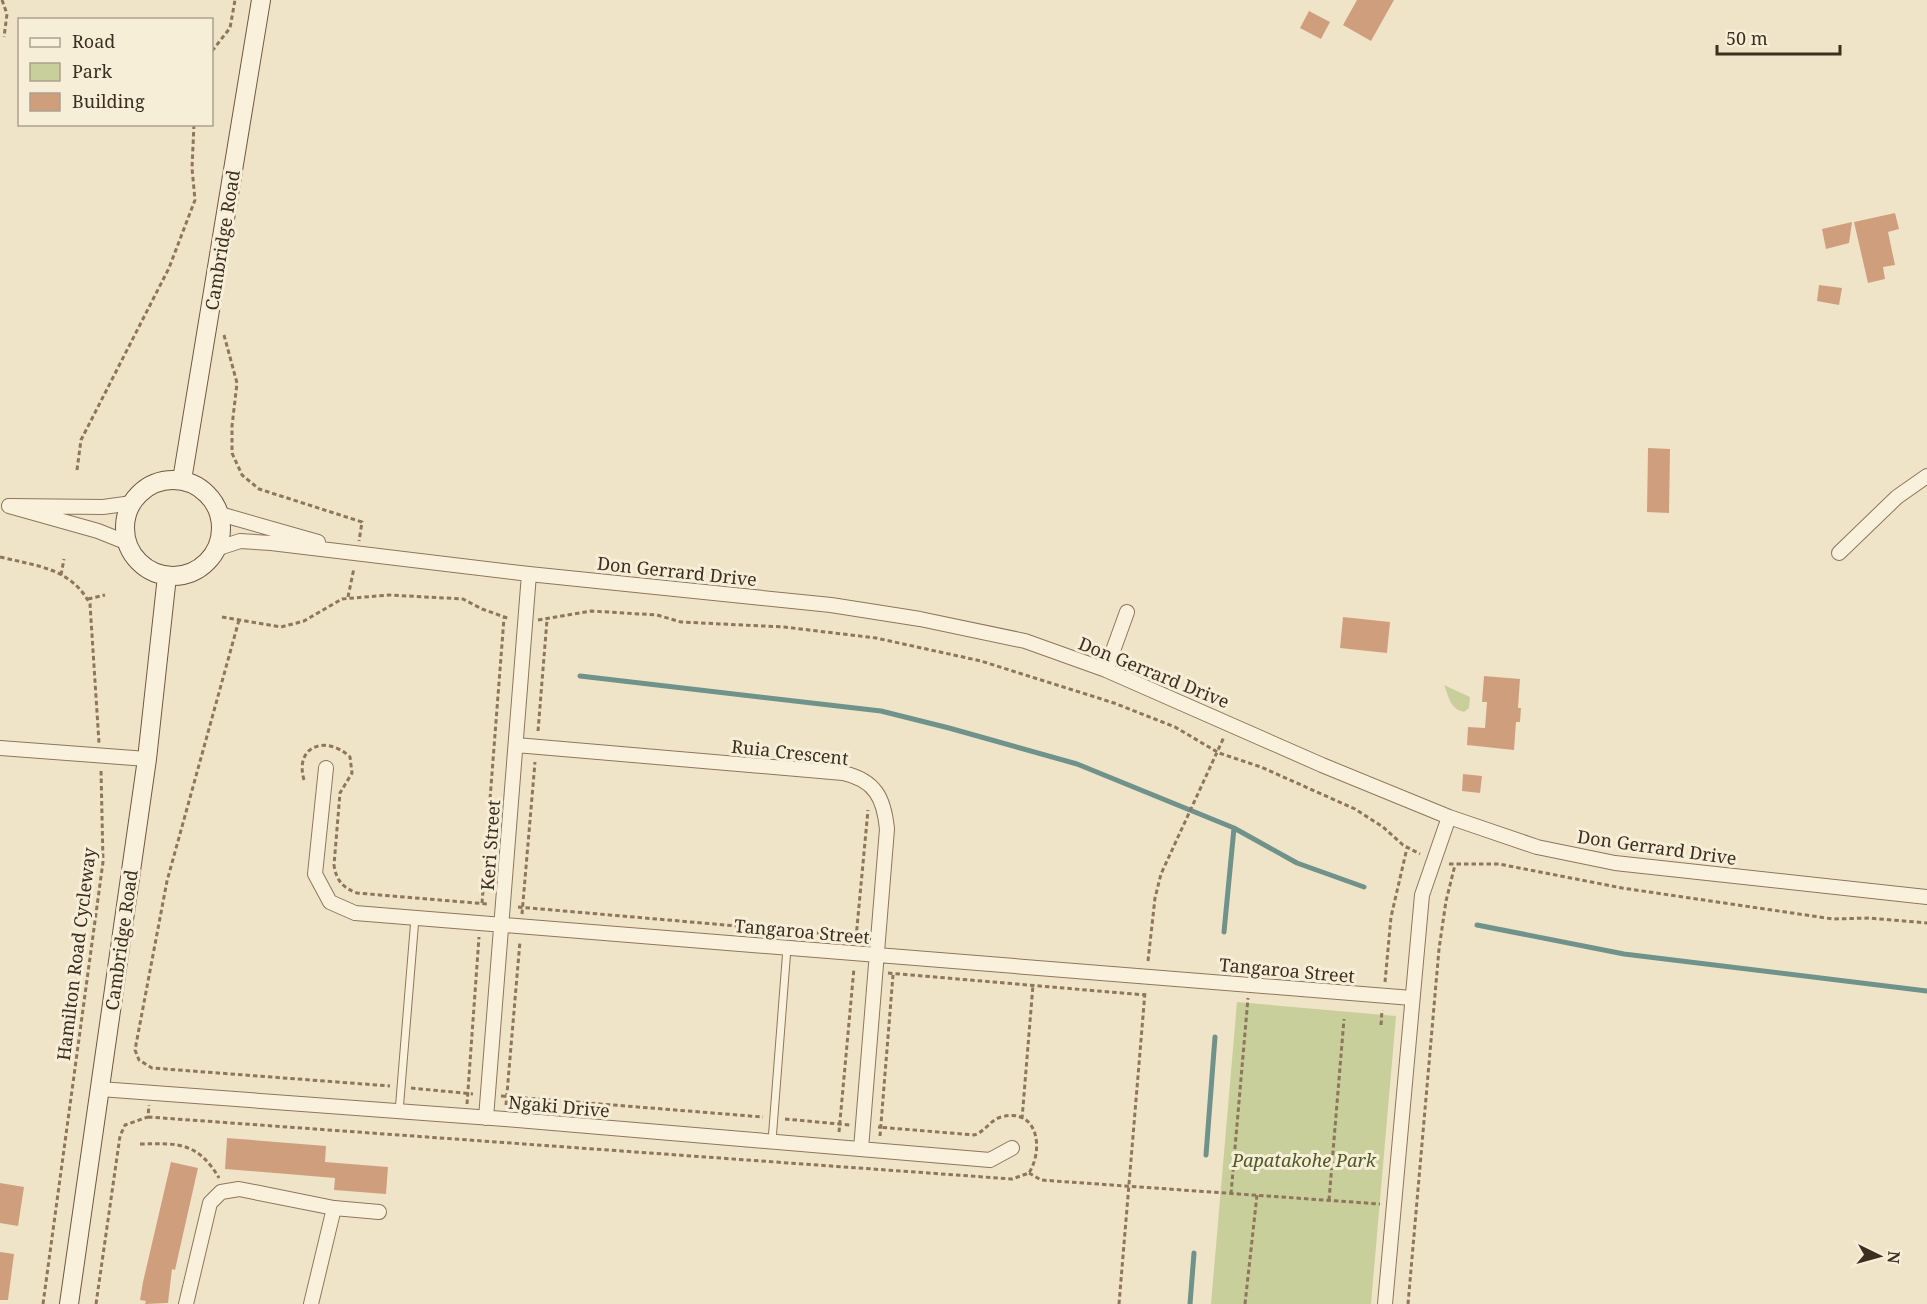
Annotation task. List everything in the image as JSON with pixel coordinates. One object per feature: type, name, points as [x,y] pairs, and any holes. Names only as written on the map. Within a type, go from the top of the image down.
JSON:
[{"type":"main road","name":"Cambridge Road","points":[[182,480],[261,0]]},
{"type":"main road","points":[[182,480],[210,495],[220,514],[221,527],[216,549],[199,568],[189,573],[167,576],[143,565],[133,555],[128,543],[127,516],[132,503],[152,485],[165,481],[182,480]]},
{"type":"main road","name":"Cambridge Road","points":[[69,1304],[147,759],[167,576]]},
{"type":"street","points":[[1839,553],[1898,497],[1927,476]]},
{"type":"street","points":[[4,505],[103,507],[132,503]]},
{"type":"street","points":[[4,505],[98,531],[128,543]]},
{"type":"street","name":"Don Gerrard Drive","points":[[220,514],[349,551]]},
{"type":"street","name":"Don Gerrard Drive","points":[[216,549],[240,541],[349,551],[529,574],[831,605],[920,619],[1025,641],[1106,670],[1322,765],[1449,817],[1537,847],[1616,863],[1927,897]]},
{"type":"street","name":"Keri Street","points":[[486,1118],[529,574]]},
{"type":"street","points":[[1106,670],[1128,612]]},
{"type":"street","name":"Ruia Crescent","points":[[516,745],[843,773],[870,786]]},
{"type":"street","points":[[0,748],[147,759]]},
{"type":"street","name":"Tangaroa Street","points":[[326,768],[315,874],[330,902],[348,911],[876,955],[1147,969],[1250,985],[1412,991]]},
{"type":"street","points":[[861,1149],[887,829],[885,806],[879,794],[870,786]]},
{"type":"street","points":[[1385,1304],[1422,895],[1449,817]]},
{"type":"street","name":"Ngaki Drive","points":[[100,1089],[505,1119],[990,1160],[1012,1148]]},
{"type":"street","points":[[186,1304],[210,1203],[214,1196],[239,1189],[334,1208],[380,1212]]},
{"type":"street","points":[[311,1304],[334,1208]]},
{"type":"lane","points":[[399,1112],[415,918]]},
{"type":"lane","points":[[772,1141],[787,948]]},
{"type":"path","points":[[2,0],[7,14],[4,37]]},
{"type":"path","points":[[213,50],[230,28],[235,0]]},
{"type":"path","points":[[77,470],[81,440],[169,268],[195,200],[192,168],[194,126]]},
{"type":"path","points":[[222,328],[237,383],[232,426],[232,453],[243,475],[259,489],[362,522]]},
{"type":"path","points":[[0,557],[47,568],[74,581],[88,599],[105,595]]},
{"type":"path","points":[[61,575],[64,559]]},
{"type":"path","points":[[222,617],[269,626],[293,625],[342,599],[361,595],[463,599],[504,618],[525,621],[547,620],[591,611],[608,612],[657,615],[681,622],[784,627],[903,644],[981,661],[1114,704],[1175,727],[1219,753],[1261,767],[1355,809],[1383,827],[1407,848],[1434,860],[1455,865],[1499,864],[1622,888],[1833,919],[1869,918],[1927,923]]},
{"type":"path","name":"Hamilton Road Cycleway","points":[[43,1304],[104,862],[100,755],[92,624],[88,599]]},
{"type":"path","points":[[464,1140],[504,618]]},
{"type":"path","points":[[96,1304],[120,1136],[125,1125],[148,1117],[152,1068],[139,1060],[135,1050],[150,958],[166,881],[239,620]]},
{"type":"path","points":[[503,1143],[547,620]]},
{"type":"path","points":[[1119,1304],[1155,898],[1166,866],[1219,753],[1228,722]]},
{"type":"path","points":[[304,780],[301,769],[304,757],[311,749],[323,745],[334,745],[350,757],[352,772],[340,793],[334,865],[335,872],[346,889],[357,893],[877,938]]},
{"type":"path","points":[[836,1167],[870,786]]},
{"type":"path","points":[[1381,1025],[1390,917],[1407,848]]},
{"type":"path","points":[[1408,1304],[1439,949],[1446,901],[1455,865]]},
{"type":"path","points":[[878,1170],[895,956]]},
{"type":"path","points":[[1137,961],[1147,969]]},
{"type":"path","points":[[853,970],[1145,995]]},
{"type":"path","points":[[1022,1119],[1033,985]]},
{"type":"path","points":[[1231,1194],[1250,985]]},
{"type":"path","points":[[1384,989],[1412,991]]},
{"type":"path","points":[[1329,1201],[1344,1019]]},
{"type":"path","points":[[140,1144],[184,1144],[204,1157],[226,1191]]},
{"type":"path","points":[[1029,1173],[1041,1180],[1394,1205]]},
{"type":"path","points":[[1245,1304],[1257,1196]]},
{"type":"green space","points":[[1444,685],[1470,697],[1469,708],[1464,712],[1456,708]]},
{"type":"green space","name":"Papatakohe Park","points":[[1237,1002],[1396,1016],[1371,1304],[1211,1304]]},
{"type":"building","points":[[1357,0],[1394,0],[1371,41],[1343,25]]},
{"type":"building","points":[[1309,11],[1330,22],[1321,39],[1300,28]]},
{"type":"building","points":[[1895,213],[1899,229],[1888,232],[1895,265],[1883,267],[1885,279],[1868,283],[1854,222]]},
{"type":"building","points":[[1852,222],[1849,243],[1826,249],[1822,229]]},
{"type":"building","points":[[1819,285],[1842,288],[1839,305],[1817,301]]},
{"type":"building","points":[[1648,448],[1670,449],[1669,513],[1647,512]]},
{"type":"building","points":[[1343,617],[1390,622],[1387,653],[1340,648]]},
{"type":"building","points":[[1484,676],[1520,679],[1518,708],[1521,708],[1520,722],[1516,722],[1514,750],[1467,745],[1468,727],[1485,728],[1487,702],[1482,702]]},
{"type":"building","points":[[1463,774],[1482,776],[1480,793],[1462,791]]},
{"type":"building","points":[[227,1138],[326,1146],[325,1162],[388,1167],[386,1194],[334,1190],[335,1178],[225,1169]]},
{"type":"building","points":[[171,1162],[198,1168],[175,1270],[172,1269],[168,1303],[145,1304],[146,1301],[140,1300],[143,1282]]},
{"type":"building","points":[[0,1183],[24,1187],[18,1226],[0,1223]]},
{"type":"building","points":[[0,1252],[14,1254],[8,1300],[0,1300]]},
{"type":"waterway","points":[[580,676],[881,711],[949,728],[1077,764],[1234,828],[1297,863],[1364,887]]},
{"type":"waterway","points":[[1224,932],[1234,828]]},
{"type":"waterway","points":[[1477,925],[1624,954],[1927,991]]},
{"type":"waterway","points":[[1206,1155],[1215,1037]]},
{"type":"waterway","points":[[1190,1304],[1194,1253]]}]
